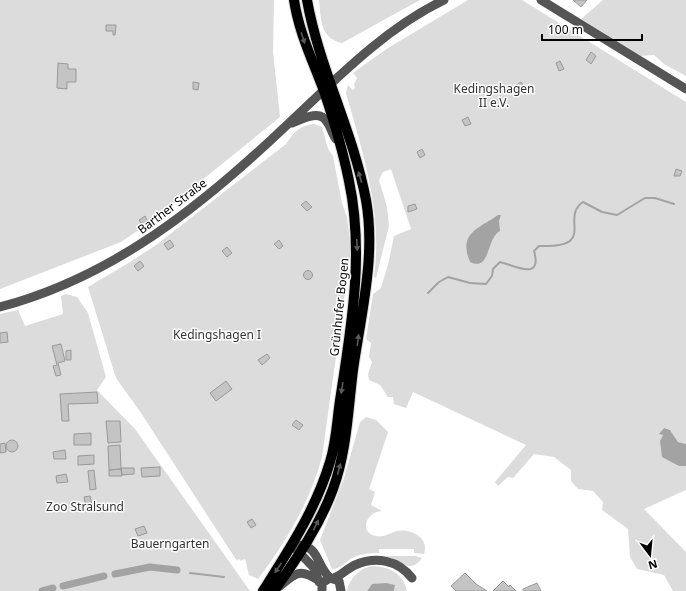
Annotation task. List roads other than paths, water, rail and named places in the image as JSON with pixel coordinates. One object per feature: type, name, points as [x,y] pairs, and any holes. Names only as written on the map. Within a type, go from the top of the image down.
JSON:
[{"type":"main road","name":"Grünhufer Bogen","points":[[263,591],[293,544],[310,511],[330,462],[336,430],[356,286],[356,226],[350,182],[324,90],[306,45],[294,0]]},
{"type":"main road","name":"Grünhufer Bogen","points":[[274,591],[303,550],[326,505],[340,464],[369,254],[368,215],[362,182],[315,32],[307,0]]},
{"type":"street","name":"Barther Straße","points":[[0,307],[34,298],[75,280],[133,250],[190,210],[248,162],[324,90],[393,31],[444,0]]},
{"type":"street","points":[[542,0],[686,89]]},
{"type":"street","points":[[289,124],[312,115],[322,116],[328,122],[335,138],[340,144]]},
{"type":"street","points":[[293,544],[303,550],[316,554],[323,570],[332,578],[339,581],[341,589]]},
{"type":"street","points":[[303,550],[314,568],[320,586]]},
{"type":"street","points":[[320,586],[324,580],[332,578],[360,564],[374,560],[392,562],[404,570],[412,578]]},
{"type":"street","points":[[341,589],[360,564]]},
{"type":"street","name":"Grünhufer Bogen","points":[[274,591],[291,577],[299,573],[306,573],[320,586]]},
{"type":"waterway","points":[[428,293],[439,282],[448,277],[470,283],[486,284],[492,276],[493,269],[500,262],[519,268],[531,269],[536,260],[534,251],[539,246],[557,245],[568,242],[573,237],[574,216],[577,209],[583,202],[602,212],[617,215],[645,198],[655,198],[674,204]]},
{"type":"waterway","points":[[115,574],[150,567],[177,570]]},
{"type":"waterway","points":[[190,573],[224,577]]},
{"type":"waterway","points":[[63,586],[104,576]]},
{"type":"waterway","points":[[42,591],[53,588]]},
{"type":"park label","name":"Kedingshagen II e.V.","points":[[494,95]]},
{"type":"park label","name":"Kedingshagen I","points":[[217,334]]},
{"type":"park label","name":"Zoo Stralsund","points":[[85,506]]},
{"type":"park label","name":"Bauerngarten","points":[[170,543]]}]
